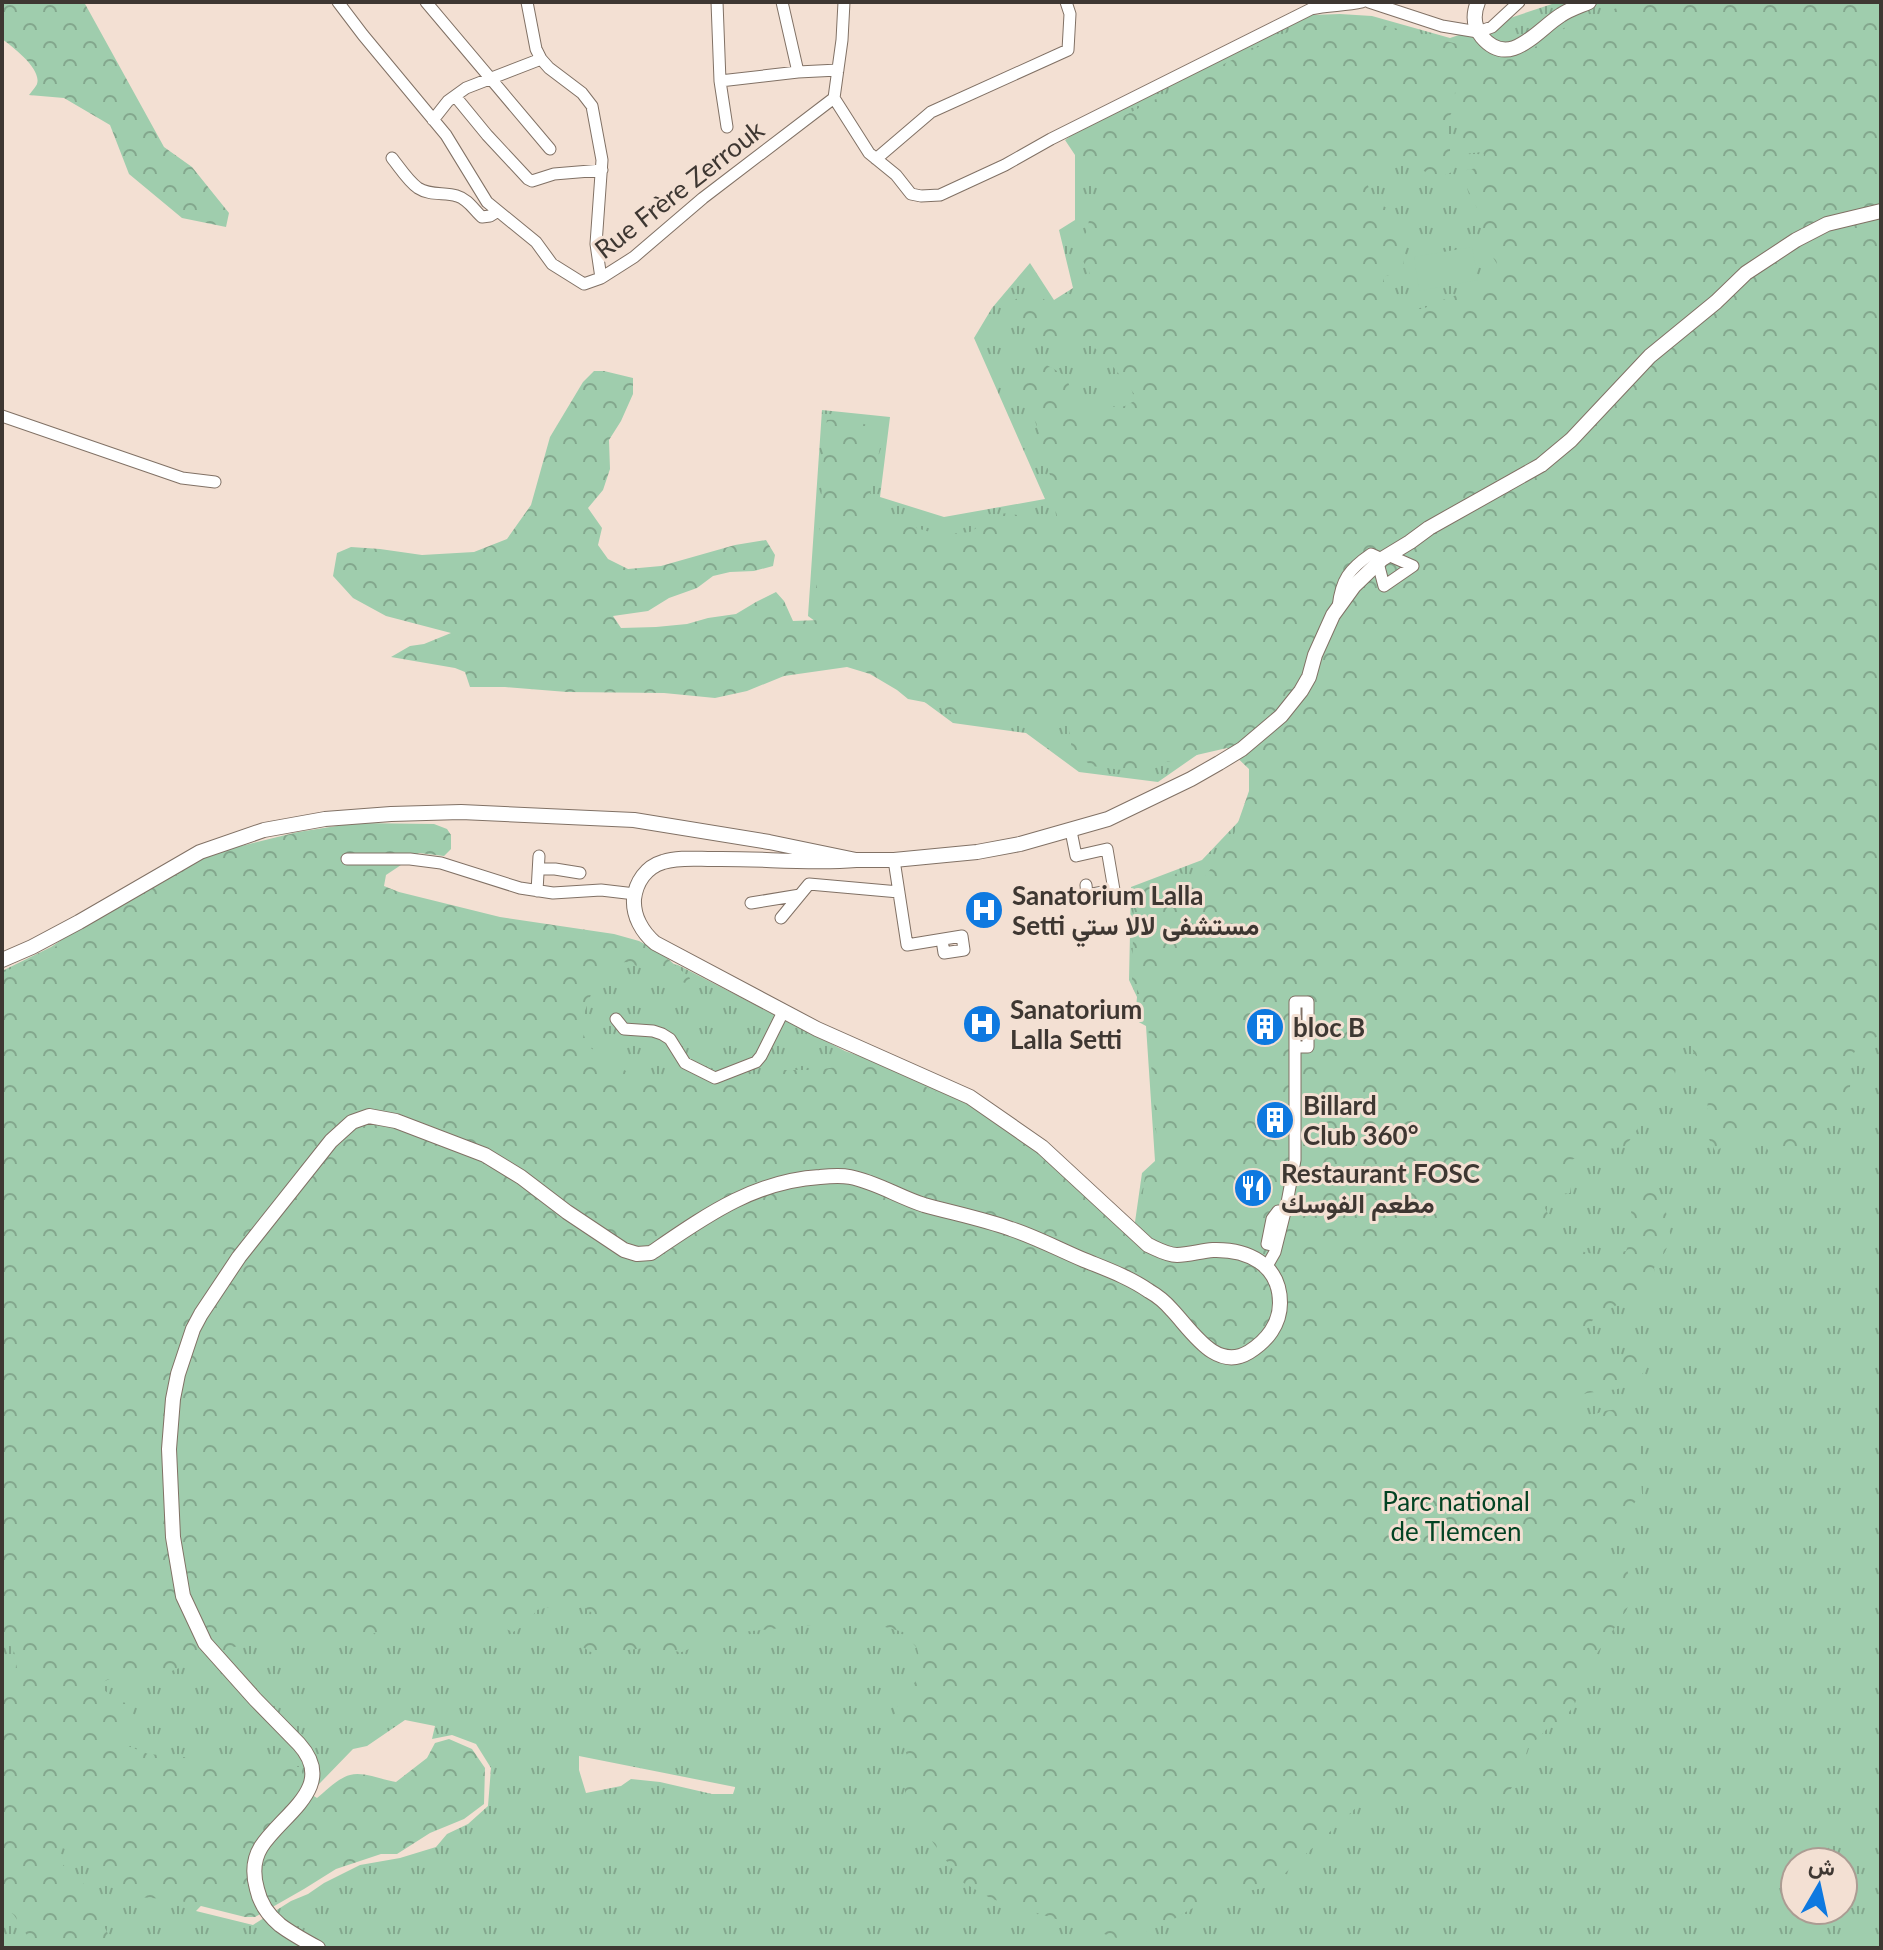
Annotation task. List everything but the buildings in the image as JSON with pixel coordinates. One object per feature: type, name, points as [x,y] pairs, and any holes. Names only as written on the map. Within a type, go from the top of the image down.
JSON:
[{"type":"main road","points":[[1478,2],[1474,19],[1478,32],[1490,44],[1513,49],[1562,14],[1589,2]]},
{"type":"main road","points":[[318,1948],[280,1925],[270,1914],[258,1896],[254,1875],[262,1846],[306,1794],[312,1779],[311,1762],[299,1744],[218,1659],[190,1615],[183,1596],[173,1537],[169,1449],[178,1374],[193,1329],[239,1257],[331,1141],[352,1122],[369,1116],[408,1125],[485,1155],[624,1250],[644,1255],[722,1206],[746,1195],[800,1179],[850,1177],[926,1205],[1015,1230],[1124,1276],[1163,1302],[1209,1351],[1235,1357],[1250,1351],[1267,1337],[1277,1322],[1279,1292],[1267,1266],[1232,1251],[1178,1255],[1148,1245],[1042,1147],[970,1097],[817,1029],[655,943],[642,930],[634,903],[644,874],[663,861],[674,859],[811,862],[894,860],[977,852],[1020,844],[1108,819],[1191,779],[1242,749],[1281,716],[1309,677],[1324,632],[1338,607],[1354,586],[1383,559],[1429,528],[1541,465],[1571,440],[1650,356],[1706,311],[1746,273],[1827,224],[1881,211]]},
{"type":"main road","points":[[2,960],[79,922],[200,852],[264,830],[325,819],[461,812],[634,820],[856,860]]},
{"type":"street","points":[[338,2],[433,120],[465,163],[487,202],[536,242],[552,264],[584,284],[601,278]]},
{"type":"street","points":[[426,2],[550,149]]},
{"type":"street","points":[[433,120],[448,101],[466,88],[541,59],[536,49],[527,2]]},
{"type":"street","points":[[717,2],[720,81],[727,127]]},
{"type":"street","points":[[782,2],[798,72]]},
{"type":"street","points":[[844,2],[834,98],[869,153],[896,175],[911,194],[921,196],[940,195],[1005,165],[1311,9],[1362,2]]},
{"type":"street","points":[[876,159],[931,112],[1068,50],[1070,14],[1066,2]]},
{"type":"street","points":[[1369,2],[1442,26],[1478,32],[1492,27],[1519,2]]},
{"type":"street","name":"Rue Frère Zerrouk","points":[[541,59],[582,93],[592,106],[602,160],[596,244],[601,278],[634,257],[703,198],[834,98]]},
{"type":"street","points":[[720,81],[838,70]]},
{"type":"street","points":[[455,96],[528,179],[532,181],[554,174],[602,170]]},
{"type":"street","points":[[392,158],[420,189],[457,196],[482,217],[498,211]]},
{"type":"street","points":[[2,416],[182,478],[215,482]]},
{"type":"street","points":[[1071,831],[1076,856],[1107,849],[1114,890],[1087,895],[1086,885]]},
{"type":"street","points":[[537,891],[539,856]]},
{"type":"street","points":[[347,859],[410,859],[441,863],[520,888],[553,893],[601,890],[635,894]]},
{"type":"street","points":[[894,860],[907,945],[942,940]]},
{"type":"street","points":[[539,869],[580,873]]},
{"type":"street","points":[[781,918],[809,884],[899,892]]},
{"type":"street","points":[[751,903],[800,895]]},
{"type":"street","points":[[616,1019],[624,1029],[662,1034],[670,1039],[685,1063],[715,1078],[756,1062],[783,1012]]},
{"type":"street","points":[[1267,1266],[1272,1259],[1285,1212],[1295,1160],[1295,1047]]},
{"type":"green space","points":[[2,2],[84,2],[164,147],[192,167],[229,213],[226,227],[182,218],[129,174],[110,125],[64,98],[29,95],[37,85],[37,78],[26,59],[2,39]]},
{"type":"green space","name":"Parc national de Tlemcen","points":[[1558,2],[1881,2],[1881,1948],[2,1948],[2,971],[51,947],[98,915],[207,855],[397,897],[678,965],[845,1051],[894,1068],[969,1105],[1031,1146],[1133,1236],[1142,1173],[1155,1161],[1146,1026],[1135,1020],[1137,997],[1129,980],[1131,887],[1202,860],[1277,781],[1237,727],[1158,782],[1079,772],[1026,733],[953,723],[808,616],[822,410],[890,417],[880,497],[944,517],[1045,499],[974,338],[992,308],[1030,263],[1054,300],[1073,288],[1059,230],[1075,220],[1075,155],[1065,140],[1083,127],[1312,15],[1372,16],[1450,38]],"holes":[[[405,1720],[435,1726],[432,1739],[452,1735],[476,1744],[491,1768],[488,1806],[468,1824],[447,1834],[436,1847],[400,1858],[360,1865],[253,1925],[196,1911],[353,1749],[367,1746]],[[579,1756],[735,1787],[733,1794],[712,1794],[631,1779],[621,1786],[586,1793],[579,1770]]]},
{"type":"green space","name":"Parc national de Tlemcen","points":[[1635,2],[1881,2],[1881,1035],[1858,1045],[1852,1057],[1849,1102],[1808,1144],[1771,1156],[1757,1130],[1715,1151],[1705,1131],[1710,1079],[1693,1051],[1691,1038],[1681,1040],[1675,1074],[1665,1095],[1625,1147],[1597,1150],[1571,1160],[1574,1169],[1570,1193],[1550,1195],[1545,1208],[1552,1222],[1567,1242],[1585,1252],[1610,1254],[1626,1251],[1632,1235],[1631,1208],[1644,1188],[1656,1195],[1666,1212],[1671,1238],[1654,1268],[1658,1284],[1647,1300],[1622,1303],[1598,1313],[1584,1332],[1591,1354],[1612,1358],[1636,1353],[1650,1361],[1645,1372],[1618,1389],[1587,1393],[1564,1402],[1561,1418],[1575,1423],[1603,1411],[1628,1408],[1641,1416],[1644,1424],[1639,1448],[1642,1494],[1588,1551],[1593,1562],[1627,1565],[1631,1600],[1589,1665],[1574,1706],[1528,1748],[1518,1779],[1502,1801],[1479,1803],[1384,1797],[1358,1806],[1270,1887],[1219,1896],[1167,1923],[1140,1934],[1117,1938],[992,1899],[962,1882],[915,1818],[905,1795],[911,1767],[894,1718],[898,1703],[915,1682],[921,1665],[917,1648],[903,1632],[860,1620],[732,1633],[682,1652],[645,1648],[594,1654],[581,1646],[593,1630],[592,1613],[572,1604],[537,1610],[525,1625],[513,1632],[489,1622],[445,1615],[423,1617],[369,1635],[325,1641],[260,1642],[234,1647],[156,1677],[112,1678],[98,1684],[115,1700],[133,1705],[132,1716],[118,1722],[123,1744],[148,1754],[299,1767],[305,1778],[299,1787],[317,1798],[350,1775],[367,1775],[396,1782],[427,1758],[435,1743],[449,1739],[472,1749],[485,1768],[484,1804],[464,1819],[430,1833],[397,1854],[381,1854],[336,1869],[255,1917],[177,1900],[138,1897],[87,1858],[60,1847],[59,1861],[87,1887],[96,1901],[112,1942],[86,1943],[62,1938],[45,1945],[30,1940],[14,1915],[2,1905],[2,1687],[11,1683],[16,1658],[12,1648],[2,1638],[2,973],[52,949],[98,917],[221,851],[298,832],[356,823],[434,824],[447,829],[451,835],[451,849],[444,856],[419,853],[386,875],[384,886],[500,917],[614,934],[639,941],[660,952],[690,978],[688,984],[626,962],[604,966],[580,1025],[588,1046],[613,1064],[641,1079],[718,1087],[774,1070],[817,1070],[874,1061],[966,1107],[1028,1146],[1137,1241],[1145,1176],[1158,1162],[1158,1155],[1148,1024],[1137,1018],[1141,997],[1132,980],[1134,890],[1167,880],[1177,873],[1204,877],[1229,847],[1249,791],[1249,769],[1227,748],[1162,763],[1145,771],[1092,766],[1072,751],[1069,728],[1056,717],[1032,721],[959,717],[934,704],[908,699],[870,674],[847,667],[784,676],[747,691],[715,698],[664,693],[470,687],[465,672],[455,668],[391,657],[410,646],[451,633],[386,616],[353,598],[333,576],[337,553],[351,547],[422,555],[474,552],[507,539],[531,505],[550,437],[583,382],[594,371],[633,378],[633,394],[609,440],[610,469],[603,490],[588,508],[602,528],[598,545],[608,559],[628,569],[661,566],[735,545],[766,540],[775,555],[773,566],[713,576],[697,588],[669,598],[648,611],[613,616],[621,628],[687,624],[736,614],[776,592],[793,621],[820,620],[815,605],[827,420],[854,422],[880,430],[880,448],[868,503],[870,514],[940,535],[970,532],[1001,513],[1034,517],[1050,525],[1057,521],[1055,490],[1042,441],[1021,383],[1032,364],[1041,362],[1063,375],[1068,382],[1073,407],[1086,414],[1105,407],[1125,406],[1138,399],[1093,346],[1079,341],[1058,350],[1041,346],[1037,329],[1033,327],[997,327],[1006,306],[1028,291],[1062,311],[1082,299],[1091,287],[1089,271],[1078,253],[1078,239],[1086,233],[1092,208],[1108,200],[1110,194],[1086,168],[1078,146],[1082,138],[1312,20],[1367,21],[1477,49],[1498,59],[1513,58],[1530,50],[1575,22]],"holes":[[[1455,92],[1464,108],[1455,149],[1464,154],[1482,152],[1484,155],[1477,168],[1467,170],[1465,184],[1483,220],[1482,239],[1497,264],[1497,285],[1486,287],[1482,292],[1468,288],[1449,299],[1423,309],[1414,309],[1396,298],[1385,286],[1383,277],[1404,270],[1402,230],[1398,217],[1370,191],[1367,179],[1369,165],[1371,157],[1383,156],[1404,161],[1433,174],[1452,172],[1448,128]]]},
{"type":"green space","points":[[1472,247],[1478,280],[1419,291],[1414,257]]},
{"type":"place","name":"Sanatorium Lalla Setti مستشفى لالا ستي","points":[[984,910]]},
{"type":"place","name":"Sanatorium Lalla Setti","points":[[982,1024]]},
{"type":"place","name":"bloc B","points":[[1265,1027]]},
{"type":"place","name":"Billard Club 360°","points":[[1275,1120]]},
{"type":"place","name":"Restaurant FOSC مطعم الفوسك","points":[[1253,1188]]}]
